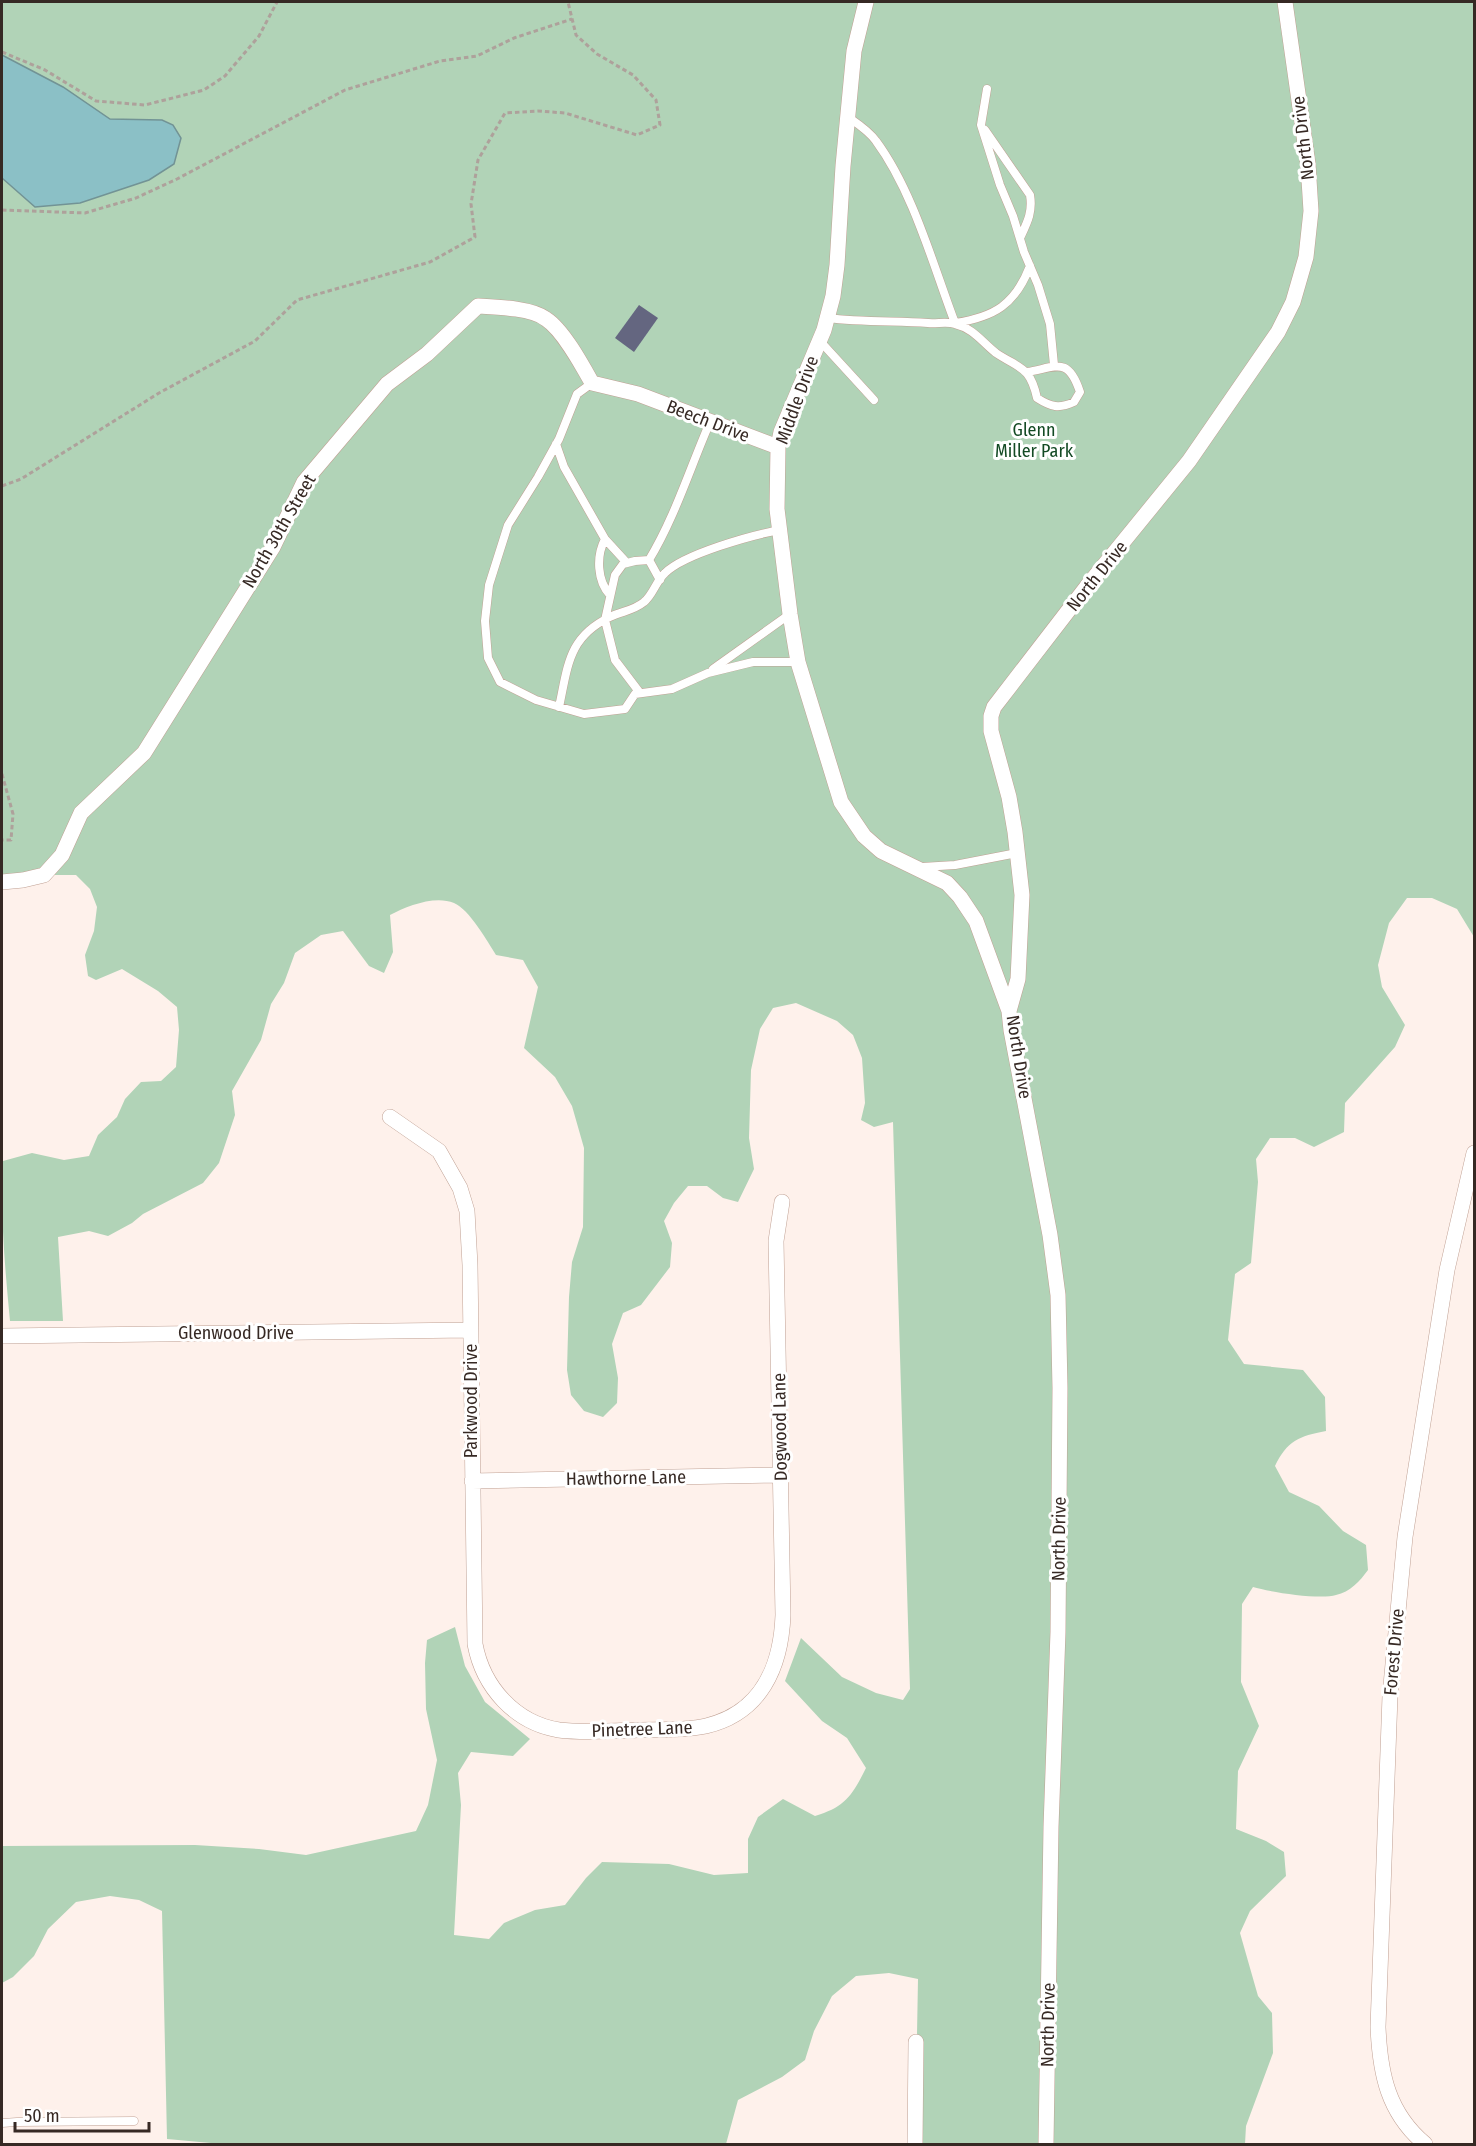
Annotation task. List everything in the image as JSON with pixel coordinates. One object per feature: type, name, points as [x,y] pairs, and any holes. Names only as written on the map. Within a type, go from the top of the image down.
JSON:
[{"type":"street","name":"Middle Drive","points":[[866,2],[854,51],[833,296],[819,340],[781,432],[778,447],[776,481],[790,614],[798,662],[841,802],[864,836],[881,851],[947,883],[960,897],[976,921],[1009,1011]]},
{"type":"street","name":"North Drive","points":[[1046,2145],[1051,1838],[1058,1632],[1060,1388],[1058,1295],[1050,1235],[1011,1030],[1009,1011],[1018,979],[1022,895],[1009,797],[992,731],[991,716],[994,708],[1088,585],[1189,461],[1278,332],[1298,288],[1306,257],[1311,211],[1308,164],[1285,2]]},
{"type":"street","name":"North 30th Street","points":[[2,882],[44,875],[62,855],[81,813],[144,753],[273,547],[304,482],[387,384],[427,354],[478,306],[509,307],[546,318],[569,345],[592,383]]},
{"type":"street","name":"Beech Drive","points":[[592,383],[638,394],[778,447]]},
{"type":"street","name":"Parkwood Drive","points":[[390,1117],[439,1151],[460,1188],[467,1211],[470,1264],[471,1481],[475,1644],[478,1658],[487,1678],[495,1692],[509,1707]]},
{"type":"street","name":"Forest Drive","points":[[1425,2145],[1409,2131],[1391,2099],[1379,2061],[1378,2016],[1390,1696],[1404,1548],[1427,1393],[1447,1270],[1474,1153]]},
{"type":"street","name":"Dogwood Lane","points":[[779,1652],[783,1615],[776,1241],[782,1202]]},
{"type":"street","name":"Glenwood Drive","points":[[2,1336],[470,1330]]},
{"type":"street","name":"Hawthorne Lane","points":[[471,1481],[781,1476]]},
{"type":"street","name":"Pinetree Lane","points":[[509,1707],[533,1722],[560,1730],[697,1728],[733,1715],[753,1700],[763,1688],[779,1652]]},
{"type":"street","points":[[915,2145],[916,2042]]},
{"type":"lane","points":[[987,89],[981,125],[1050,324],[1054,365]]},
{"type":"lane","points":[[848,117],[875,139],[897,176],[917,221],[955,323],[973,332],[995,352],[1027,372],[1034,385],[1037,398],[1049,405],[1062,407],[1074,402],[1080,392],[1075,379],[1067,369],[1054,365],[1027,372]]},
{"type":"lane","points":[[981,125],[1030,195],[1032,206],[1029,219],[1020,238]]},
{"type":"lane","points":[[827,318],[860,322],[955,323],[983,317],[1000,308],[1018,291],[1030,266]]},
{"type":"lane","points":[[819,340],[874,400]]},
{"type":"lane","points":[[592,383],[577,394],[556,444],[508,525],[489,585],[484,621],[488,658],[500,682],[536,700],[584,714],[625,709],[635,694],[672,689],[708,673],[753,662],[798,662]]},
{"type":"lane","points":[[649,560],[668,529],[710,422]]},
{"type":"lane","points":[[556,444],[564,467],[605,539],[627,563]]},
{"type":"lane","points":[[559,707],[565,672],[580,637],[612,615],[631,611],[645,601],[665,573],[684,561],[739,539],[780,530]]},
{"type":"lane","points":[[605,539],[600,547],[600,576],[603,587],[609,594]]},
{"type":"lane","points":[[640,693],[615,660],[605,620],[615,575],[623,564],[649,560]]},
{"type":"lane","points":[[649,560],[660,580]]},
{"type":"lane","points":[[708,673],[790,614]]},
{"type":"lane","points":[[915,867],[955,865],[1017,853]]},
{"type":"lane","points":[[2,2124],[134,2121]]},
{"type":"path","points":[[2,52],[45,70],[96,101],[145,105],[204,90],[225,76],[259,36],[277,2]]},
{"type":"path","points":[[2,486],[21,479],[159,393],[255,341],[297,300],[430,262],[475,237],[471,204],[478,160],[505,113],[538,111],[565,113],[638,135],[660,125],[656,100],[633,75],[597,54],[576,35],[568,2]]},
{"type":"path","points":[[2,210],[85,213],[136,198],[177,179],[345,90],[440,61],[477,56],[514,38],[572,19]]},
{"type":"path","points":[[2,774],[13,814],[10,840],[2,840]]},
{"type":"green space","name":"Glenn Miller Park","points":[[2,2],[1474,2],[1474,937],[1457,909],[1432,898],[1407,898],[1389,923],[1378,965],[1382,987],[1405,1025],[1395,1047],[1345,1103],[1344,1132],[1314,1147],[1295,1138],[1270,1138],[1256,1159],[1258,1182],[1251,1263],[1235,1274],[1228,1340],[1244,1364],[1303,1370],[1325,1397],[1326,1431],[1308,1435],[1289,1445],[1275,1466],[1289,1492],[1319,1506],[1343,1531],[1366,1545],[1368,1570],[1354,1586],[1336,1595],[1307,1596],[1253,1587],[1242,1604],[1241,1682],[1259,1726],[1238,1771],[1236,1829],[1266,1841],[1284,1852],[1286,1876],[1250,1911],[1240,1933],[1258,1996],[1272,2013],[1273,2053],[1246,2126],[1245,2144],[915,2144],[918,1979],[889,1973],[856,1976],[832,1996],[814,2031],[805,2060],[782,2077],[738,2100],[726,2144],[222,2144],[167,2139],[162,1911],[139,1900],[110,1896],[76,1902],[48,1929],[34,1956],[13,1977],[2,1983],[2,1846],[195,1845],[306,1855],[416,1831],[428,1805],[437,1760],[426,1709],[427,1640],[455,1627],[465,1666],[485,1702],[530,1739],[513,1756],[471,1752],[458,1773],[461,1805],[454,1935],[489,1939],[504,1923],[535,1910],[565,1905],[602,1862],[669,1864],[714,1875],[748,1873],[748,1839],[758,1817],[783,1799],[815,1816],[841,1804],[852,1793],[866,1768],[847,1738],[822,1721],[785,1681],[801,1638],[842,1677],[876,1693],[903,1700],[910,1689],[893,1122],[874,1127],[861,1120],[865,1103],[862,1058],[853,1035],[837,1021],[796,1003],[773,1008],[760,1029],[751,1070],[749,1138],[754,1169],[738,1202],[723,1198],[707,1186],[688,1186],[674,1203],[664,1221],[672,1243],[670,1267],[641,1305],[623,1313],[612,1344],[618,1378],[617,1403],[603,1417],[584,1411],[571,1395],[567,1370],[572,1262],[583,1227],[584,1148],[572,1106],[555,1077],[524,1048],[538,987],[523,960],[496,955],[478,926],[466,912],[460,906],[446,901],[421,903],[390,915],[393,952],[384,973],[369,966],[343,931],[321,935],[295,953],[284,983],[271,1004],[261,1040],[232,1091],[235,1115],[219,1163],[203,1183],[143,1214],[108,1236],[89,1231],[58,1237],[63,1321],[10,1321],[3,1221],[3,1161],[32,1153],[64,1160],[89,1156],[98,1135],[117,1117],[125,1099],[141,1082],[161,1081],[176,1067],[179,1030],[177,1007],[158,991],[122,969],[96,980],[88,976],[85,955],[94,931],[97,907],[90,889],[76,875],[44,875],[2,882]]},
{"type":"water","points":[[2,55],[63,87],[110,119],[162,120],[173,125],[181,138],[174,164],[149,180],[80,203],[35,207],[2,178]]},
{"type":"building","points":[[639,305],[658,318],[634,352],[615,338]]}]
